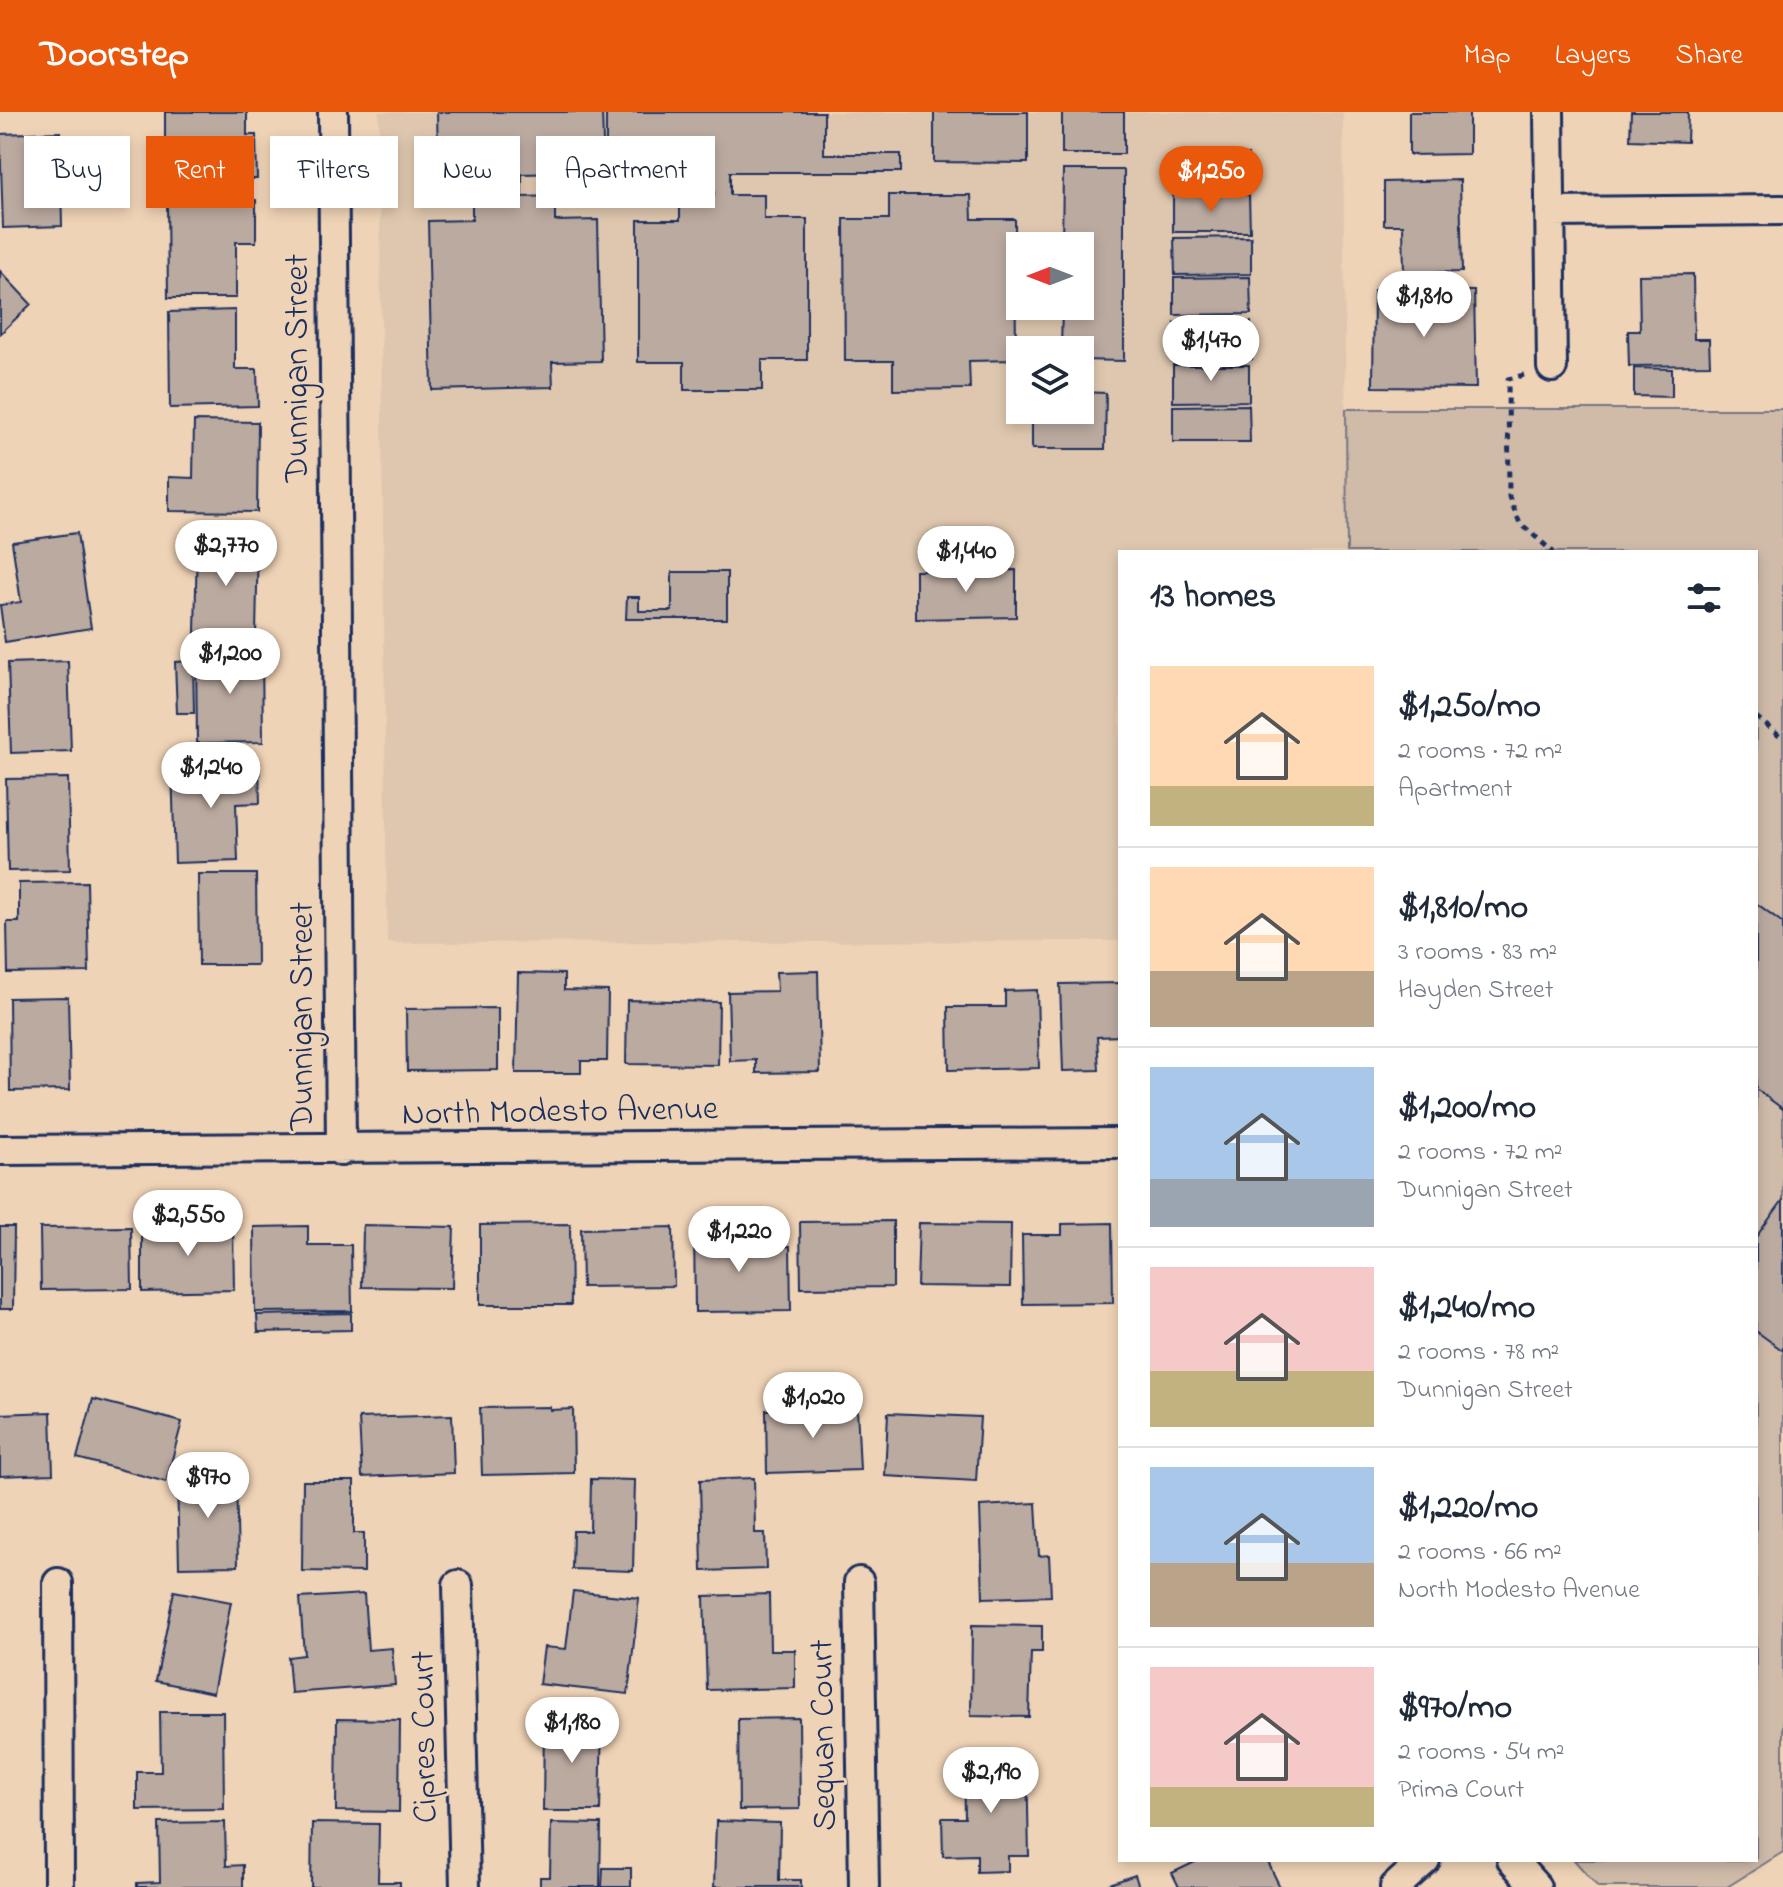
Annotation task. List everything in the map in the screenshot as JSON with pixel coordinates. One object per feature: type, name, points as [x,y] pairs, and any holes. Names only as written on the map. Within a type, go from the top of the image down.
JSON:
[{"type":"street","name":"Dunnigan Street","points":[[333,112],[341,1151]]},
{"type":"street","points":[[1549,112],[1552,367]]},
{"type":"street","points":[[1550,212],[1783,210]]},
{"type":"street","name":"North Modesto Avenue","points":[[0,1150],[341,1151],[1118,1143]]},
{"type":"street","name":"Sequan Court","points":[[859,1582],[864,1887]]},
{"type":"street","points":[[58,1583],[59,1887]]},
{"type":"street","name":"Cipres Court","points":[[458,1585],[465,1887]]},
{"type":"street","points":[[1395,1887],[1423,1862]]},
{"type":"street","points":[[1514,1862],[1536,1887]]},
{"type":"path","points":[[1551,550],[1520,523],[1509,497],[1508,379],[1552,367]]},
{"type":"path","points":[[1758,719],[1783,739]]},
{"type":"shaded area","points":[[379,112],[1343,112],[1347,550],[1118,550],[1118,941],[387,943],[380,208],[398,208],[398,136],[379,136]]},
{"type":"shaded area","points":[[1346,409],[1783,409],[1783,1852],[1727,1887],[1598,1887],[1576,1862],[1758,1862],[1758,550],[1347,550]]},
{"type":"building","points":[[165,112],[247,112],[247,135],[256,135],[257,179],[254,179],[254,136],[165,136]]},
{"type":"building","points":[[437,112],[602,112],[603,136],[536,136],[536,174],[522,174],[522,197],[536,197],[536,208],[555,208],[555,221],[598,220],[601,361],[552,362],[553,387],[432,390],[428,221],[472,220],[472,208],[520,208],[520,136],[438,136]]},
{"type":"building","points":[[606,112],[824,112],[824,154],[901,154],[901,172],[730,172],[730,195],[764,195],[764,219],[807,219],[807,360],[762,360],[762,390],[684,390],[684,362],[638,362],[638,220],[680,220],[680,208],[715,208],[715,136],[606,136]]},
{"type":"building","points":[[934,112],[1028,112],[1028,163],[934,162]]},
{"type":"building","points":[[1062,112],[1124,112],[1124,154],[1062,154]]},
{"type":"building","points":[[1409,112],[1469,112],[1469,154],[1409,155]]},
{"type":"building","points":[[1631,112],[1688,112],[1687,142],[1630,140]]},
{"type":"building","points":[[60,132],[60,136],[24,136],[24,208],[62,208],[62,226],[3,228],[0,134]]},
{"type":"building","points":[[1248,155],[1249,192],[1173,192],[1172,156]]},
{"type":"building","points":[[1063,170],[1124,170],[1124,361],[1094,360],[1094,336],[1061,336],[1062,320],[1094,320],[1094,232],[1062,232]]},
{"type":"building","points":[[1460,180],[1462,272],[1404,273],[1403,225],[1384,225],[1384,182]]},
{"type":"building","points":[[889,195],[971,195],[972,219],[1015,219],[1015,232],[1006,232],[1006,320],[1016,320],[1016,336],[1006,336],[1006,360],[969,361],[970,389],[893,390],[893,361],[845,361],[844,219],[889,219]]},
{"type":"building","points":[[1173,195],[1249,195],[1250,232],[1173,232]]},
{"type":"building","points":[[254,200],[256,242],[236,242],[236,298],[168,298],[167,208],[254,208]]},
{"type":"building","points":[[1251,237],[1251,274],[1175,275],[1174,238]]},
{"type":"building","points":[[0,271],[31,304],[0,334]]},
{"type":"building","points":[[1693,274],[1694,339],[1709,339],[1710,365],[1629,366],[1628,331],[1640,331],[1639,275]]},
{"type":"building","points":[[1250,277],[1251,314],[1174,315],[1174,278]]},
{"type":"building","points":[[1374,290],[1474,291],[1476,388],[1373,387]]},
{"type":"building","points":[[235,310],[235,369],[257,369],[258,406],[170,408],[169,312]]},
{"type":"building","points":[[1251,322],[1252,359],[1175,360],[1175,323]]},
{"type":"building","points":[[1173,365],[1249,365],[1249,401],[1173,402]]},
{"type":"building","points":[[1634,368],[1672,369],[1672,397],[1634,396]]},
{"type":"building","points":[[1094,393],[1106,393],[1105,449],[1032,449],[1032,424],[1094,424]]},
{"type":"building","points":[[1249,405],[1250,442],[1173,442],[1173,406]]},
{"type":"building","points":[[194,421],[258,422],[257,512],[169,511],[169,477],[193,478]]},
{"type":"building","points":[[77,533],[91,628],[5,642],[0,605],[21,602],[12,542]]},
{"type":"building","points":[[197,541],[258,542],[256,634],[195,633]]},
{"type":"building","points":[[1016,570],[1016,617],[916,619],[916,571]]},
{"type":"building","points":[[672,572],[727,572],[727,619],[626,619],[627,597],[639,597],[639,611],[672,611]]},
{"type":"building","points":[[262,649],[263,742],[197,743],[196,650]]},
{"type":"building","points":[[68,661],[71,751],[11,753],[8,663]]},
{"type":"building","points":[[193,661],[194,713],[177,713],[175,662]]},
{"type":"building","points":[[259,765],[260,803],[236,804],[238,861],[175,863],[172,767]]},
{"type":"building","points":[[68,778],[70,870],[8,871],[6,779]]},
{"type":"building","points":[[198,874],[256,874],[257,965],[199,965]]},
{"type":"building","points":[[87,882],[89,972],[8,973],[7,922],[19,922],[19,883]]},
{"type":"building","points":[[1758,904],[1783,923],[1783,1109],[1758,1090]]},
{"type":"building","points":[[818,971],[820,1072],[756,1073],[756,1060],[730,1061],[728,992],[777,991],[776,972]]},
{"type":"building","points":[[518,973],[564,974],[564,990],[608,991],[607,1061],[581,1061],[581,1073],[516,1073]]},
{"type":"building","points":[[1118,983],[1118,1036],[1097,1037],[1099,1070],[1063,1071],[1060,984]]},
{"type":"building","points":[[1037,990],[1039,1068],[949,1070],[948,1007],[1005,1007],[1005,991]]},
{"type":"building","points":[[68,997],[70,1090],[10,1091],[9,998]]},
{"type":"building","points":[[627,1000],[719,1002],[718,1065],[626,1064]]},
{"type":"building","points":[[498,1008],[498,1070],[407,1071],[406,1009]]},
{"type":"building","points":[[1783,1200],[1782,1350],[1758,1332],[1758,1234]]},
{"type":"building","points":[[893,1221],[893,1287],[801,1288],[800,1222]]},
{"type":"building","points":[[919,1223],[1011,1224],[1010,1287],[917,1286]]},
{"type":"building","points":[[1112,1223],[1113,1303],[1023,1304],[1022,1235],[1062,1235],[1062,1224]]},
{"type":"building","points":[[570,1224],[571,1305],[480,1305],[480,1225]]},
{"type":"building","points":[[731,1224],[731,1247],[790,1246],[791,1311],[695,1312],[694,1225]]},
{"type":"building","points":[[233,1225],[234,1290],[142,1292],[142,1226]]},
{"type":"building","points":[[363,1225],[454,1227],[452,1288],[362,1287]]},
{"type":"building","points":[[308,1226],[308,1245],[351,1245],[352,1311],[255,1312],[254,1227]]},
{"type":"building","points":[[0,1227],[14,1227],[13,1309],[0,1309]]},
{"type":"building","points":[[131,1227],[132,1289],[41,1290],[40,1228]]},
{"type":"building","points":[[673,1227],[674,1286],[582,1287],[581,1229]]},
{"type":"building","points":[[351,1313],[351,1330],[258,1332],[257,1315]]},
{"type":"building","points":[[93,1399],[182,1422],[166,1482],[77,1458]]},
{"type":"building","points":[[550,1407],[550,1410],[573,1409],[574,1473],[482,1475],[480,1408]]},
{"type":"building","points":[[857,1407],[860,1470],[767,1473],[766,1410]]},
{"type":"building","points":[[51,1412],[53,1474],[0,1476],[0,1414]]},
{"type":"building","points":[[888,1413],[980,1417],[976,1481],[885,1476]]},
{"type":"building","points":[[452,1415],[454,1473],[362,1477],[359,1418]]},
{"type":"building","points":[[236,1474],[238,1566],[179,1567],[177,1475]]},
{"type":"building","points":[[754,1478],[755,1533],[765,1533],[766,1569],[702,1571],[700,1480]]},
{"type":"building","points":[[591,1479],[635,1480],[633,1571],[572,1569],[573,1531],[590,1531]]},
{"type":"building","points":[[303,1481],[354,1481],[354,1533],[364,1533],[364,1572],[302,1571]]},
{"type":"building","points":[[1036,1503],[1039,1556],[1049,1555],[1051,1596],[983,1598],[980,1506]]},
{"type":"building","points":[[174,1591],[231,1602],[213,1693],[156,1681]]},
{"type":"building","points":[[573,1591],[639,1598],[628,1694],[539,1684],[544,1647],[566,1649]]},
{"type":"building","points":[[364,1594],[368,1650],[392,1648],[395,1685],[291,1693],[288,1657],[304,1655],[300,1598]]},
{"type":"building","points":[[769,1594],[770,1650],[795,1650],[795,1688],[707,1690],[704,1596]]},
{"type":"building","points":[[972,1625],[1042,1626],[1042,1652],[1031,1652],[1029,1717],[971,1716]]},
{"type":"building","points":[[160,1712],[223,1712],[224,1809],[137,1810],[137,1772],[161,1772]]},
{"type":"building","points":[[799,1718],[800,1809],[739,1810],[738,1719]]},
{"type":"building","points":[[337,1719],[400,1720],[399,1812],[336,1811]]},
{"type":"building","points":[[544,1719],[602,1720],[600,1811],[543,1811]]},
{"type":"building","points":[[1027,1760],[1029,1856],[1008,1856],[1008,1871],[977,1872],[977,1855],[943,1856],[942,1818],[965,1818],[964,1761]]},
{"type":"building","points":[[716,1821],[780,1823],[779,1880],[801,1880],[801,1887],[714,1887]]},
{"type":"building","points":[[225,1822],[226,1866],[243,1865],[243,1887],[137,1887],[137,1883],[160,1882],[159,1823]]},
{"type":"building","points":[[312,1823],[379,1824],[378,1882],[400,1882],[400,1887],[311,1887]]},
{"type":"building","points":[[551,1823],[601,1824],[600,1887],[540,1887],[540,1877],[550,1877]]},
{"type":"building","points":[[1195,1862],[1268,1862],[1280,1887],[1179,1887],[1172,1873]]},
{"type":"building","points":[[603,1868],[631,1868],[631,1887],[602,1887]]},
{"type":"building","points":[[1135,1875],[1139,1887],[1101,1887]]}]
